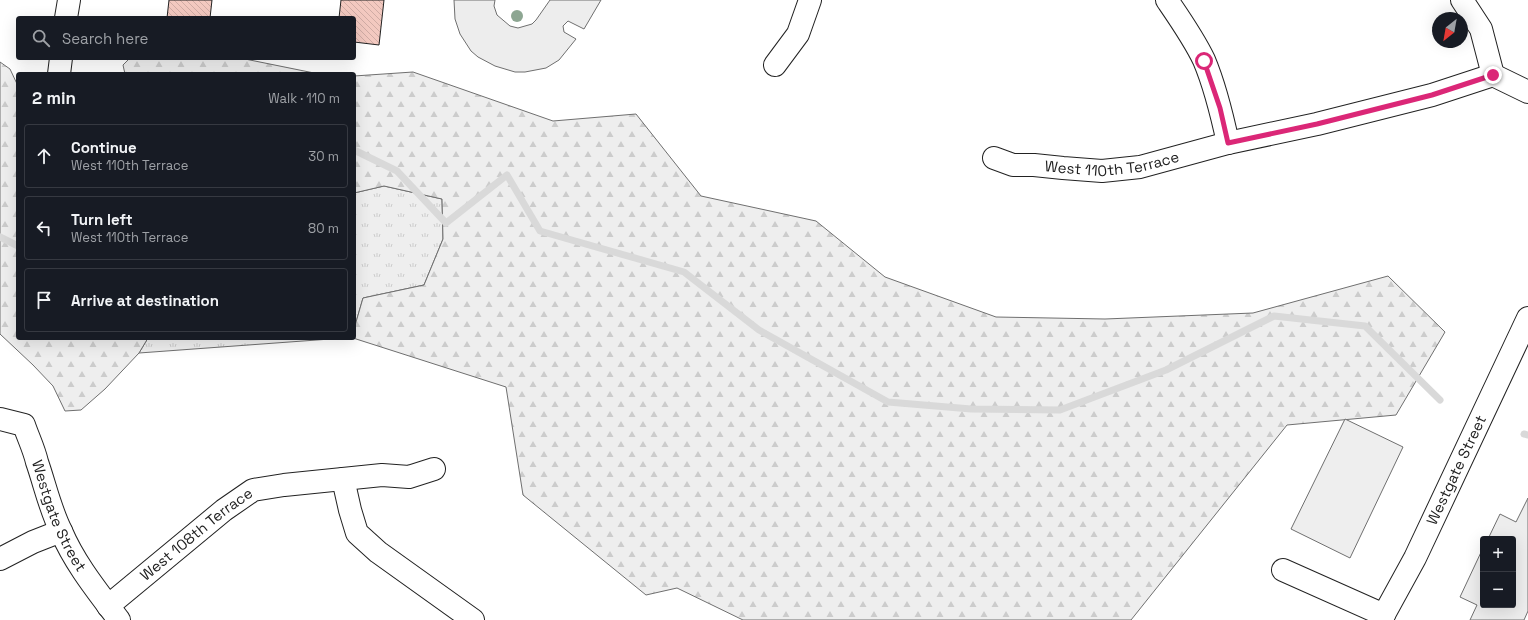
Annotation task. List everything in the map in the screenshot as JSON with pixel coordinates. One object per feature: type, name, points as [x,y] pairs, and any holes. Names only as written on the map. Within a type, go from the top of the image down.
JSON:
[{"type":"street","points":[[66,16],[69,0]]},
{"type":"street","points":[[775,65],[798,34],[810,0]]},
{"type":"street","points":[[1167,0],[1188,31],[1204,61],[1220,108],[1228,143]]},
{"type":"street","points":[[1462,0],[1481,29],[1493,75],[1528,92]]},
{"type":"street","points":[[59,72],[61,60]]},
{"type":"street","name":"West 110th Terrace","points":[[994,158],[1014,165],[1034,165],[1102,171],[1140,167],[1228,143],[1317,124],[1432,95],[1493,75]]},
{"type":"street","name":"Westgate Street","points":[[1383,618],[1415,558],[1528,318]]},
{"type":"street","name":"Westgate Street","points":[[0,419],[24,425],[37,461],[46,493],[61,531],[77,562],[94,588],[114,613]]},
{"type":"street","name":"West 108th Terrace","points":[[114,613],[224,510],[253,490],[284,485],[382,475],[409,477],[434,470]]},
{"type":"street","points":[[343,479],[357,533],[378,552],[473,620]]},
{"type":"street","points":[[0,559],[33,542],[61,531]]},
{"type":"street","points":[[1283,570],[1383,618]]},
{"type":"green space","points":[[128,60],[250,60],[309,72],[125,72],[123,65]]},
{"type":"green space","points":[[0,62],[10,69],[16,82],[16,340],[147,340],[139,353],[105,389],[81,410],[65,411],[53,386],[0,334]]},
{"type":"green space","points":[[413,72],[553,121],[636,114],[701,196],[816,221],[885,277],[996,317],[1105,319],[1253,313],[1388,276],[1445,332],[1396,415],[1287,425],[1131,620],[743,620],[677,588],[646,595],[523,495],[506,387],[356,339],[356,322],[363,298],[424,285],[443,239],[442,199],[384,186],[356,193],[356,76]]},
{"type":"green space","points":[[384,186],[442,199],[443,239],[424,285],[363,298],[356,322],[356,193]]},
{"type":"green space","points":[[147,340],[317,340],[139,353]]},
{"type":"green space","points":[[1345,419],[1403,447],[1350,558],[1291,529]]},
{"type":"shaded area","points":[[454,0],[495,0],[494,6],[497,15],[510,26],[518,28],[532,24],[550,0],[601,0],[584,29],[568,21],[563,26],[564,32],[576,39],[559,60],[546,68],[525,72],[515,72],[495,66],[478,57],[471,51],[460,34],[455,19]]},
{"type":"shaded area","points":[[1528,498],[1528,611],[1524,620],[1470,620],[1477,605],[1460,597],[1480,554],[1480,608],[1516,608],[1516,536],[1489,536],[1500,514],[1516,522]]},
{"type":"building","points":[[169,0],[212,0],[210,16],[167,16]]},
{"type":"building","points":[[341,0],[384,0],[379,45],[356,42],[356,16],[339,16]]},
{"type":"waterway","points":[[356,151],[397,171],[446,223],[507,175],[540,231],[684,272],[759,330],[888,402],[971,409],[1060,410],[1166,370],[1274,316],[1365,326],[1440,400]]},
{"type":"waterway","points":[[0,237],[16,245]]},
{"type":"waterway","points":[[1524,434],[1528,435]]},
{"type":"route","points":[[1204,61],[1220,108],[1228,143],[1317,124],[1432,95],[1493,75]]}]
